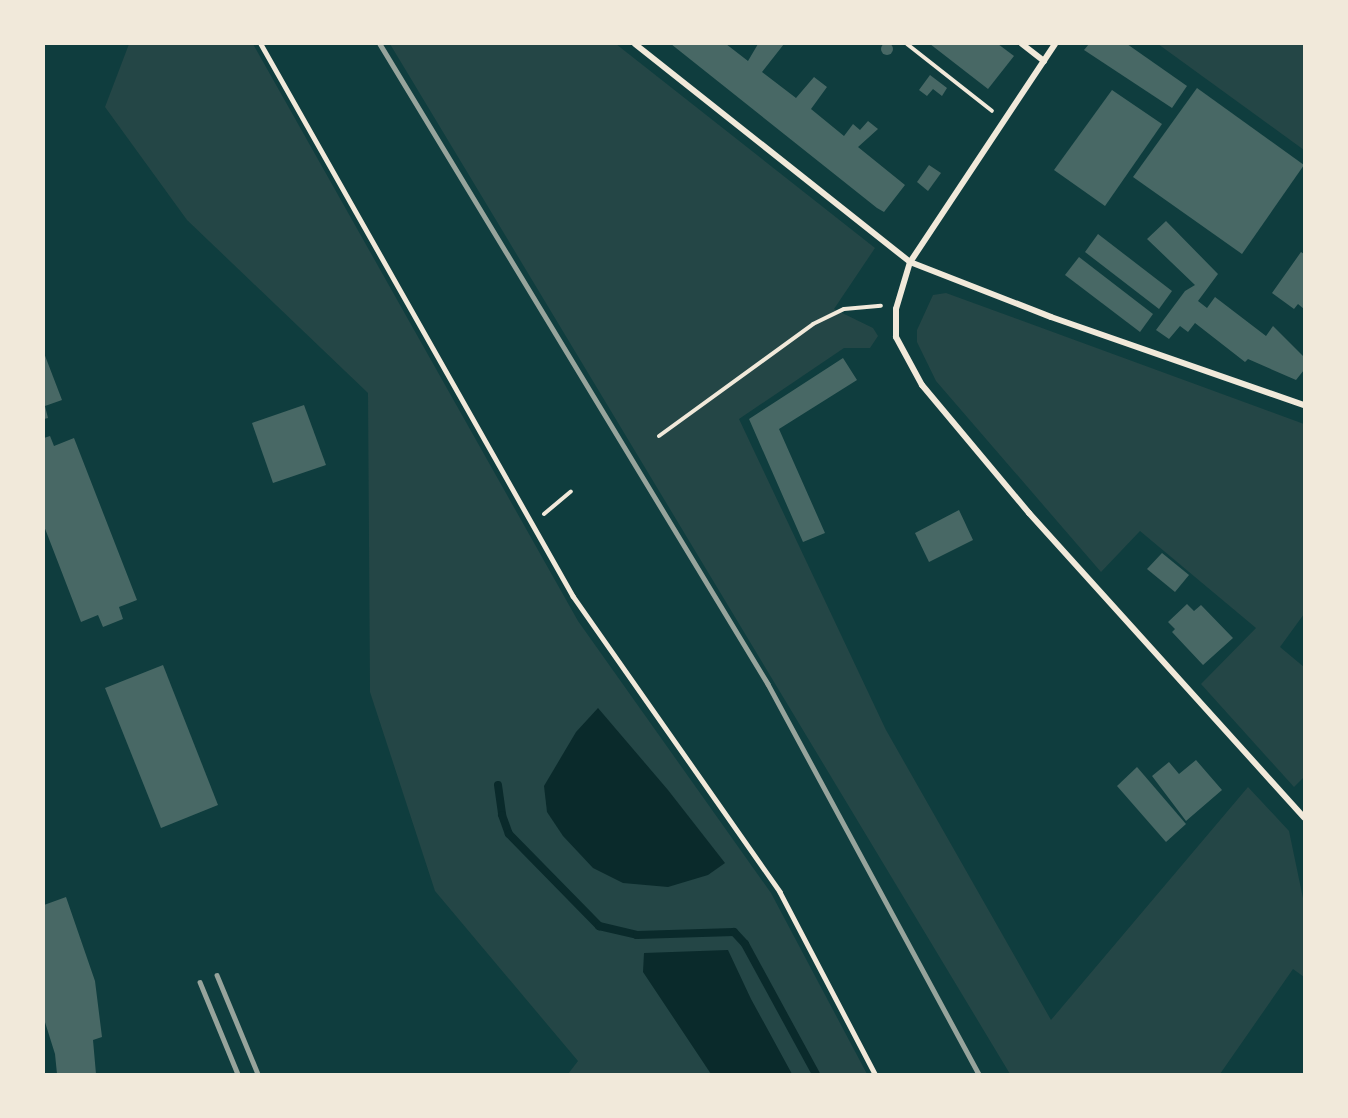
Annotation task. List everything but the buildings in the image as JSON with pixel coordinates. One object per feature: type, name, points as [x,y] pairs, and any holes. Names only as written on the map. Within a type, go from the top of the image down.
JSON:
[{"type":"street","points":[[635,44],[910,262],[1051,317],[1305,405]]},
{"type":"street","points":[[1022,44],[1044,61]]},
{"type":"street","points":[[1055,44],[910,262],[896,309],[896,337],[922,385],[1029,513],[1305,817]]},
{"type":"lane","points":[[261,44],[573,596],[780,892],[875,1074]]},
{"type":"path","points":[[907,44],[1005,121]]},
{"type":"path","points":[[659,436],[828,315],[853,307],[896,309]]},
{"type":"path","points":[[538,534],[540,518],[571,491]]},
{"type":"shaded area","points":[[129,44],[253,44],[578,621],[771,893],[867,1074],[568,1074],[578,1061],[435,891],[370,692],[368,393],[187,220],[105,107]]},
{"type":"shaded area","points":[[390,44],[616,44],[875,248],[834,309],[873,328],[878,336],[870,348],[844,348],[739,419],[886,730],[1051,1020],[1248,787],[1289,831],[1304,903],[1304,977],[1293,969],[1220,1074],[1010,1074]]},
{"type":"shaded area","points":[[1158,44],[1304,44],[1304,150]]},
{"type":"shaded area","points":[[946,293],[1304,424],[1304,614],[1280,647],[1304,667],[1304,777],[1294,787],[1201,684],[1256,628],[1140,531],[1101,572],[936,381],[917,342],[917,330],[933,295]]},
{"type":"shaded area","points":[[598,708],[668,790],[725,863],[708,875],[668,887],[623,883],[593,868],[563,836],[547,812],[544,786],[576,732]]},
{"type":"shaded area","points":[[728,950],[751,999],[792,1074],[711,1074],[643,972],[644,953]]},
{"type":"waterway","points":[[498,785],[502,815],[509,834],[599,926],[637,935],[734,932],[745,944],[816,1074]]},
{"type":"railway","points":[[380,44],[768,684],[979,1074]]},
{"type":"railway","points":[[217,975],[258,1074]]},
{"type":"railway","points":[[200,982],[238,1074]]}]
